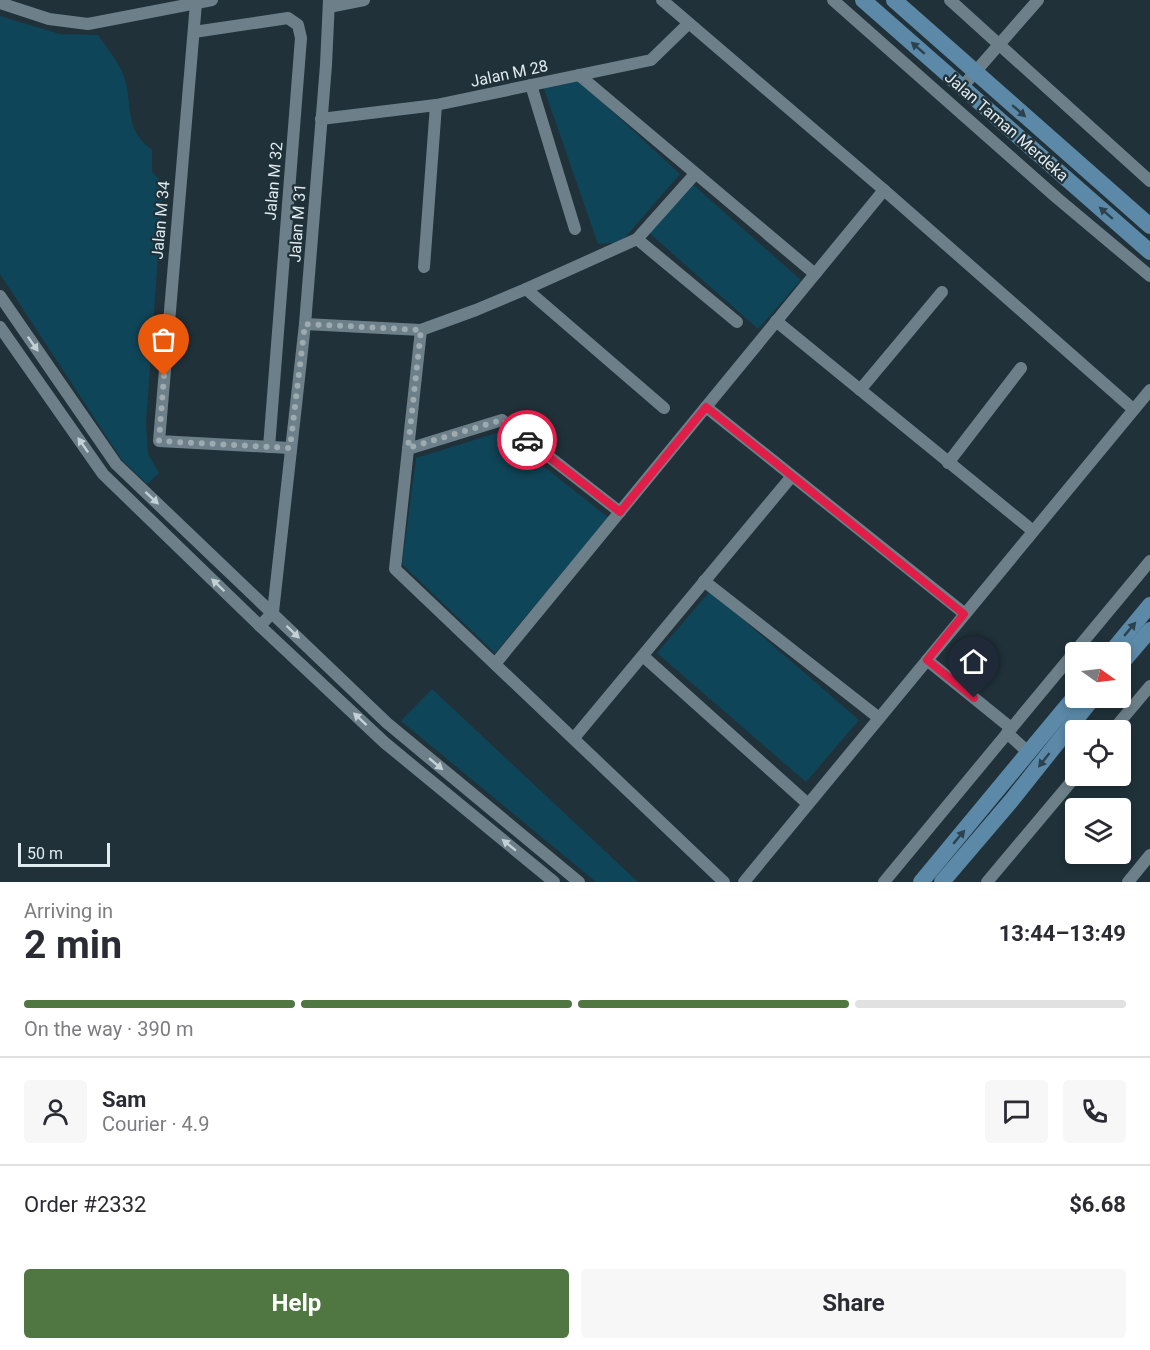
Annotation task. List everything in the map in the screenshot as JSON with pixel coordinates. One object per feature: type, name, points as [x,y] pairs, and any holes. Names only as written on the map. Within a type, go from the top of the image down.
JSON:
[{"type":"main road","name":"Jalan Taman Merdeka","points":[[863,0],[1150,252]]},
{"type":"main road","name":"Jalan Taman Merdeka","points":[[894,0],[1150,226]]},
{"type":"main road","points":[[1119,642],[1150,605]]},
{"type":"main road","points":[[1131,652],[1150,630]]},
{"type":"main road","points":[[921,882],[1065,708]]},
{"type":"main road","points":[[942,882],[1086,708]]},
{"type":"street","points":[[0,3],[49,19],[88,24],[213,0]]},
{"type":"street","points":[[329,3],[364,0]]},
{"type":"street","points":[[662,0],[884,190],[1133,409]]},
{"type":"street","points":[[833,0],[1057,198],[1150,276]]},
{"type":"street","points":[[950,0],[1149,178]]},
{"type":"street","points":[[963,86],[1038,0]]},
{"type":"street","name":"Jalan M 34","points":[[196,3],[159,441],[269,447]]},
{"type":"street","name":"Jalan M 31","points":[[273,612],[305,324],[329,3]]},
{"type":"street","name":"Jalan M 32","points":[[194,32],[288,18],[298,25],[301,38],[269,447]]},
{"type":"street","name":"Jalan M 28","points":[[321,119],[436,105],[651,60],[688,24]]},
{"type":"street","points":[[579,75],[815,274]]},
{"type":"street","points":[[531,85],[575,229]]},
{"type":"street","points":[[424,267],[436,105]]},
{"type":"street","points":[[305,324],[421,330],[526,289],[637,239],[695,174]]},
{"type":"street","points":[[495,664],[884,190]]},
{"type":"street","points":[[637,239],[737,322]]},
{"type":"street","points":[[526,289],[664,408]]},
{"type":"street","points":[[860,390],[942,292]]},
{"type":"street","points":[[0,296],[116,464],[387,723],[579,882]]},
{"type":"street","points":[[776,321],[1033,531]]},
{"type":"street","points":[[0,327],[103,474],[385,743],[554,882]]},
{"type":"street","points":[[421,330],[395,569],[724,882]]},
{"type":"street","points":[[948,463],[1021,368]]},
{"type":"street","points":[[744,882],[1150,390]]},
{"type":"street","points":[[706,407],[964,614]]},
{"type":"street","points":[[408,448],[502,420],[620,512]]},
{"type":"street","points":[[269,447],[290,448]]},
{"type":"street","points":[[574,738],[792,476]]},
{"type":"street","points":[[884,882],[1150,561]]},
{"type":"street","points":[[704,581],[879,718]]},
{"type":"street","points":[[260,626],[273,612]]},
{"type":"street","points":[[643,656],[808,804]]},
{"type":"street","points":[[927,660],[1009,731],[1028,752]]},
{"type":"street","points":[[1121,720],[1150,686]]},
{"type":"street","points":[[987,882],[1068,786]]},
{"type":"street","points":[[1128,882],[1150,855]]},
{"type":"shaded area","points":[[0,16],[60,34],[98,35],[124,76],[134,128],[152,150],[152,172],[161,181],[163,187],[146,422],[148,454],[159,473],[147,484],[122,460],[0,274]]},
{"type":"shaded area","points":[[577,79],[680,174],[621,242],[598,244],[543,86]]},
{"type":"shaded area","points":[[690,182],[801,280],[758,329],[647,231]]},
{"type":"shaded area","points":[[500,432],[609,518],[495,653],[402,564],[416,458]]},
{"type":"shaded area","points":[[710,591],[859,720],[806,782],[657,653]]},
{"type":"shaded area","points":[[432,689],[638,882],[596,882],[401,721]]},
{"type":"way so far","points":[[164,376],[159,441],[290,448],[305,324],[421,330],[408,448],[502,420],[527,440]]},
{"type":"route","points":[[527,440],[620,512],[706,407],[964,614],[927,660],[974,698]]}]
